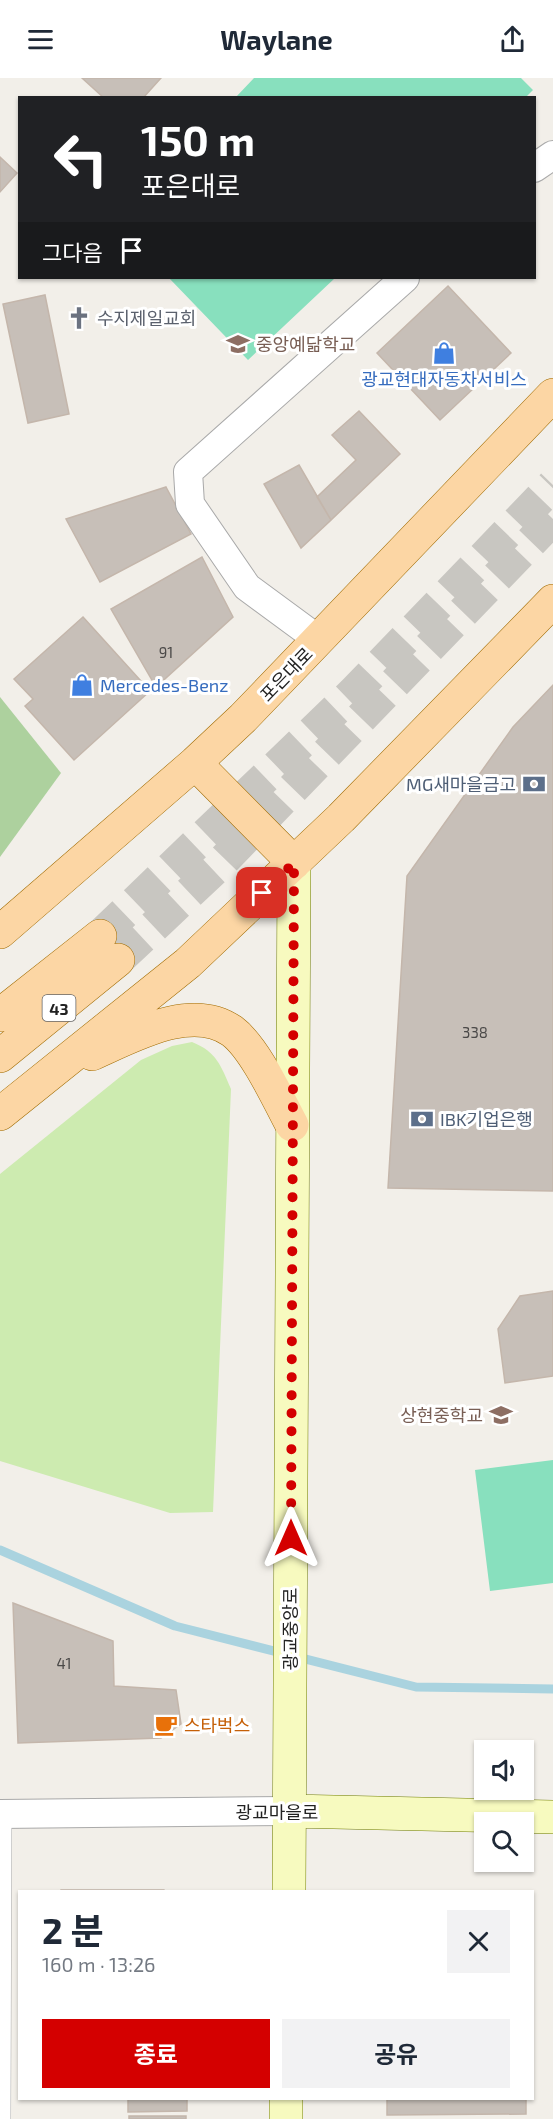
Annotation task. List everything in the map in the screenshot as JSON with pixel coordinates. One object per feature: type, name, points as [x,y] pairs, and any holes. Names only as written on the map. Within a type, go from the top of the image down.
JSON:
[{"type":"main road","name":"포은대로","points":[[0,932],[195,764],[243,718],[553,395]]},
{"type":"main road","points":[[0,1114],[188,963],[294,863],[553,600]]},
{"type":"main road","points":[[195,764],[294,863]]},
{"type":"main road","name":"광교중앙로","points":[[289,1890],[294,863]]},
{"type":"main road","name":"43","points":[[0,1015],[109,948],[0,1056]]},
{"type":"main road","points":[[51,1072],[148,1029],[190,1019],[213,1022],[232,1031],[245,1045],[258,1063],[292,1125]]},
{"type":"main road","name":"광교마을로","points":[[290,1811],[553,1817]]},
{"type":"main road","points":[[286,2100],[286,2119]]},
{"type":"street","points":[[536,167],[553,155]]},
{"type":"street","points":[[319,639],[246,587],[190,504],[188,472],[404,279]]},
{"type":"street","name":"광교마을로","points":[[2,1814],[290,1811]]},
{"type":"lane","points":[[2,1814],[3,2119]]},
{"type":"green space","points":[[254,78],[521,78],[533,90],[527,96],[237,96]]},
{"type":"green space","points":[[170,279],[334,279],[248,360]]},
{"type":"green space","points":[[0,697],[61,773],[0,857]]},
{"type":"green space","points":[[192,1042],[213,1055],[231,1089],[213,1512],[170,1513],[0,1461],[0,1174],[141,1060],[172,1046]]},
{"type":"green space","points":[[553,1460],[553,1583],[490,1591],[475,1470]]},
{"type":"building","points":[[82,78],[161,78],[145,96],[102,96]]},
{"type":"building","points":[[0,157],[17,173],[0,192]]},
{"type":"building","name":"광교현대자동차서비스","points":[[448,286],[511,353],[440,420],[377,353]]},
{"type":"building","points":[[45,295],[69,414],[28,423],[3,304]]},
{"type":"building","points":[[359,411],[400,454],[331,520],[317,497],[356,460],[332,435]]},
{"type":"building","points":[[299,465],[331,520],[301,548],[264,484]]},
{"type":"building","points":[[166,487],[191,534],[100,582],[66,519]]},
{"type":"building","points":[[202,557],[233,617],[156,687],[111,609]]},
{"type":"building","name":"Mercedes-Benz","points":[[83,617],[150,691],[74,760],[25,706],[33,699],[14,679]]},
{"type":"building","points":[[553,685],[553,1191],[388,1188],[407,876],[513,727]]},
{"type":"building","points":[[553,1291],[553,1376],[505,1383],[498,1329],[520,1296]]},
{"type":"building","points":[[13,1603],[113,1641],[114,1686],[176,1690],[181,1724],[161,1738],[18,1743]]},
{"type":"building","points":[[128,2100],[187,2100],[187,2111],[128,2112]]},
{"type":"building","points":[[387,2100],[526,2100],[526,2114],[387,2115]]},
{"type":"building","points":[[129,2116],[186,2116],[186,2119],[129,2119]]},
{"type":"waterway","points":[[0,1550],[175,1626],[416,1687],[553,1689]]},
{"type":"tunnel","points":[[100,936],[353,693],[553,485]]},
{"type":"tunnel","points":[[118,960],[221,863],[553,519]]},
{"type":"place","name":"수지제일교회","points":[[79,318]]},
{"type":"place","name":"중앙예닮학교","points":[[238,344]]},
{"type":"place","name":"광교현대자동차서비스","points":[[444,353]]},
{"type":"place","name":"Mercedes-Benz","points":[[82,685]]},
{"type":"place","name":"MG새마을금고","points":[[534,784]]},
{"type":"place","name":"IBK기업은행","points":[[422,1119]]},
{"type":"place","name":"상현중학교","points":[[501,1415]]},
{"type":"place","name":"스타벅스","points":[[166,1725]]},
{"type":"route","points":[[262,893],[294,863],[291,1538]]}]
